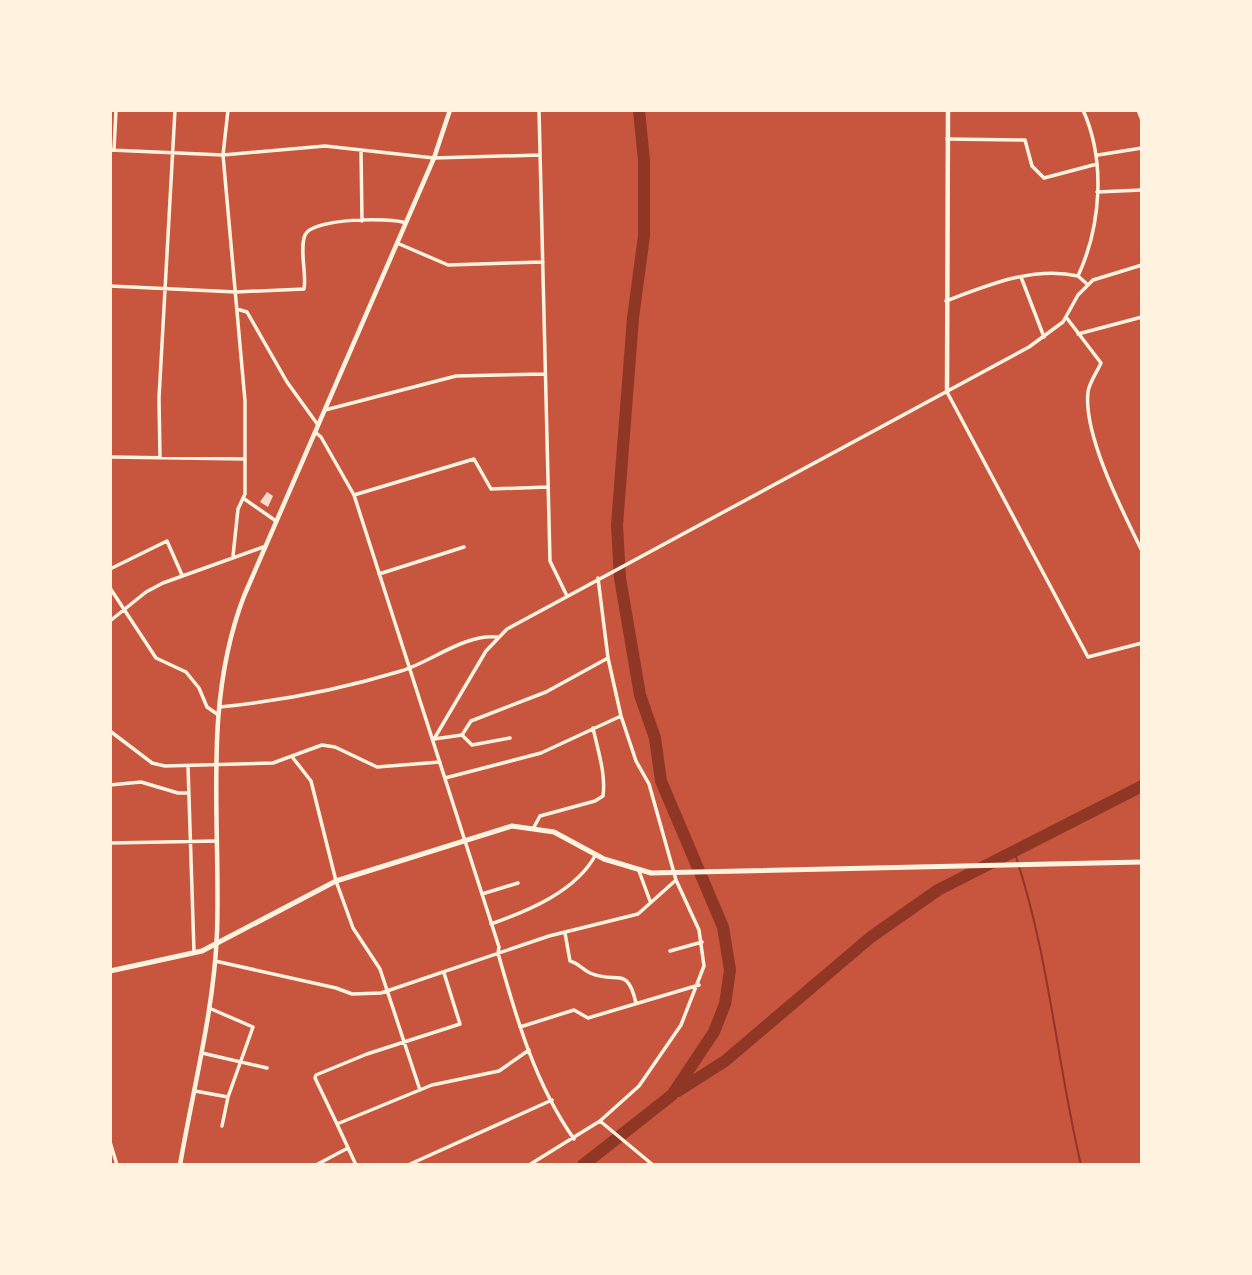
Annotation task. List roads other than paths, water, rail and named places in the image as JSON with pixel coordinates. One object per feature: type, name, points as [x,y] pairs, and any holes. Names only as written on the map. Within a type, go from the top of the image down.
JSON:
[{"type":"main road","points":[[110,971],[194,953],[216,945],[336,881],[512,826],[534,827],[554,832],[596,854],[639,871],[676,877],[687,873],[1142,862]]},
{"type":"street","points":[[116,110],[112,150],[223,155],[319,146],[434,158],[540,155]]},
{"type":"street","points":[[160,458],[159,398],[175,110]]},
{"type":"street","points":[[228,110],[223,155],[245,401],[243,498],[238,509],[233,556]]},
{"type":"street","points":[[180,1165],[215,961],[217,714],[225,653],[239,608],[434,158],[450,110]]},
{"type":"street","points":[[539,110],[551,565],[567,596]]},
{"type":"street","points":[[948,110],[947,392],[1088,657],[1142,643]]},
{"type":"street","points":[[1078,276],[1090,250],[1097,191],[1098,155],[1083,110]]},
{"type":"street","points":[[1138,110],[1142,120]]},
{"type":"street","points":[[947,139],[1026,140],[1032,166],[1044,178],[1097,164]]},
{"type":"street","points":[[1098,155],[1142,148]]},
{"type":"street","points":[[360,150],[362,221]]},
{"type":"street","points":[[1097,191],[1142,190]]},
{"type":"street","points":[[110,286],[236,292],[304,289],[304,236],[307,231],[336,222],[406,223]]},
{"type":"street","points":[[397,243],[449,265],[542,262]]},
{"type":"street","points":[[218,707],[318,692],[410,667],[468,642],[497,637],[603,575],[947,392],[1044,337],[1066,317],[1087,285],[1109,273],[1142,265]]},
{"type":"street","points":[[946,301],[1021,276],[1060,272],[1078,276],[1087,285]]},
{"type":"street","points":[[1021,276],[1031,309],[1044,337]]},
{"type":"street","points":[[237,309],[247,312],[287,382],[318,425]]},
{"type":"street","points":[[1066,317],[1101,363],[1088,391],[1090,425],[1124,513],[1142,551]]},
{"type":"street","points":[[1078,334],[1142,317]]},
{"type":"street","points":[[325,410],[456,376],[545,374]]},
{"type":"street","points":[[315,432],[335,459],[354,495],[434,739],[520,1027],[552,1100],[574,1139]]},
{"type":"street","points":[[110,457],[245,459]]},
{"type":"street","points":[[354,495],[474,458],[491,489],[548,487]]},
{"type":"street","points":[[243,498],[276,521]]},
{"type":"street","points":[[110,569],[167,541],[182,575]]},
{"type":"street","points":[[110,621],[146,592],[182,575],[266,546]]},
{"type":"street","points":[[379,574],[464,547]]},
{"type":"street","points":[[529,1165],[601,1121],[629,1097],[659,1060],[681,1025],[699,985],[704,966],[702,942],[676,877],[649,784],[636,761],[621,716],[608,658],[598,579]]},
{"type":"street","points":[[110,588],[156,658],[186,672],[199,688],[207,707],[217,714]]},
{"type":"street","points":[[434,739],[497,637]]},
{"type":"street","points":[[463,735],[471,721],[546,692],[608,658]]},
{"type":"street","points":[[445,778],[541,753],[621,716]]},
{"type":"street","points":[[534,827],[540,816],[603,796],[604,773],[593,729]]},
{"type":"street","points":[[110,731],[158,765],[255,765],[293,758],[322,745],[335,747],[377,766],[440,762]]},
{"type":"street","points":[[434,739],[463,735]]},
{"type":"street","points":[[463,735],[472,745],[510,738]]},
{"type":"street","points":[[293,758],[311,781],[336,881],[353,928],[380,969],[420,1090]]},
{"type":"street","points":[[188,766],[194,953]]},
{"type":"street","points":[[110,785],[141,782],[178,793],[189,793]]},
{"type":"street","points":[[110,843],[217,841]]},
{"type":"street","points":[[491,924],[552,898],[581,876],[596,854]]},
{"type":"street","points":[[639,871],[650,901]]},
{"type":"street","points":[[215,961],[352,994],[387,991],[565,932],[638,914],[676,877]]},
{"type":"street","points":[[482,894],[518,883]]},
{"type":"street","points":[[565,932],[570,961],[593,974],[627,979],[632,984],[636,1003]]},
{"type":"street","points":[[670,951],[702,942]]},
{"type":"street","points":[[356,1165],[315,1078],[316,1075],[460,1024],[444,973]]},
{"type":"street","points":[[520,1027],[574,1010],[589,1018],[699,985]]},
{"type":"street","points":[[208,1007],[253,1027],[228,1097],[222,1126]]},
{"type":"street","points":[[337,1124],[420,1090],[499,1071],[528,1050]]},
{"type":"street","points":[[200,1052],[239,1064],[267,1068]]},
{"type":"street","points":[[193,1090],[228,1097]]},
{"type":"street","points":[[408,1165],[552,1100]]},
{"type":"street","points":[[601,1121],[653,1165]]},
{"type":"street","points":[[110,1142],[117,1165]]},
{"type":"street","points":[[316,1165],[348,1148]]},
{"type":"waterway","points":[[583,1165],[672,1095],[714,1032],[725,1004],[730,970],[723,927],[661,781],[655,738],[640,695],[620,578],[617,525],[633,318],[644,236],[644,161],[639,110]]},
{"type":"waterway","points":[[678,1091],[725,1061],[871,937],[938,890],[1142,786]]},
{"type":"waterway","points":[[1014,851],[1036,928],[1081,1165]]}]
